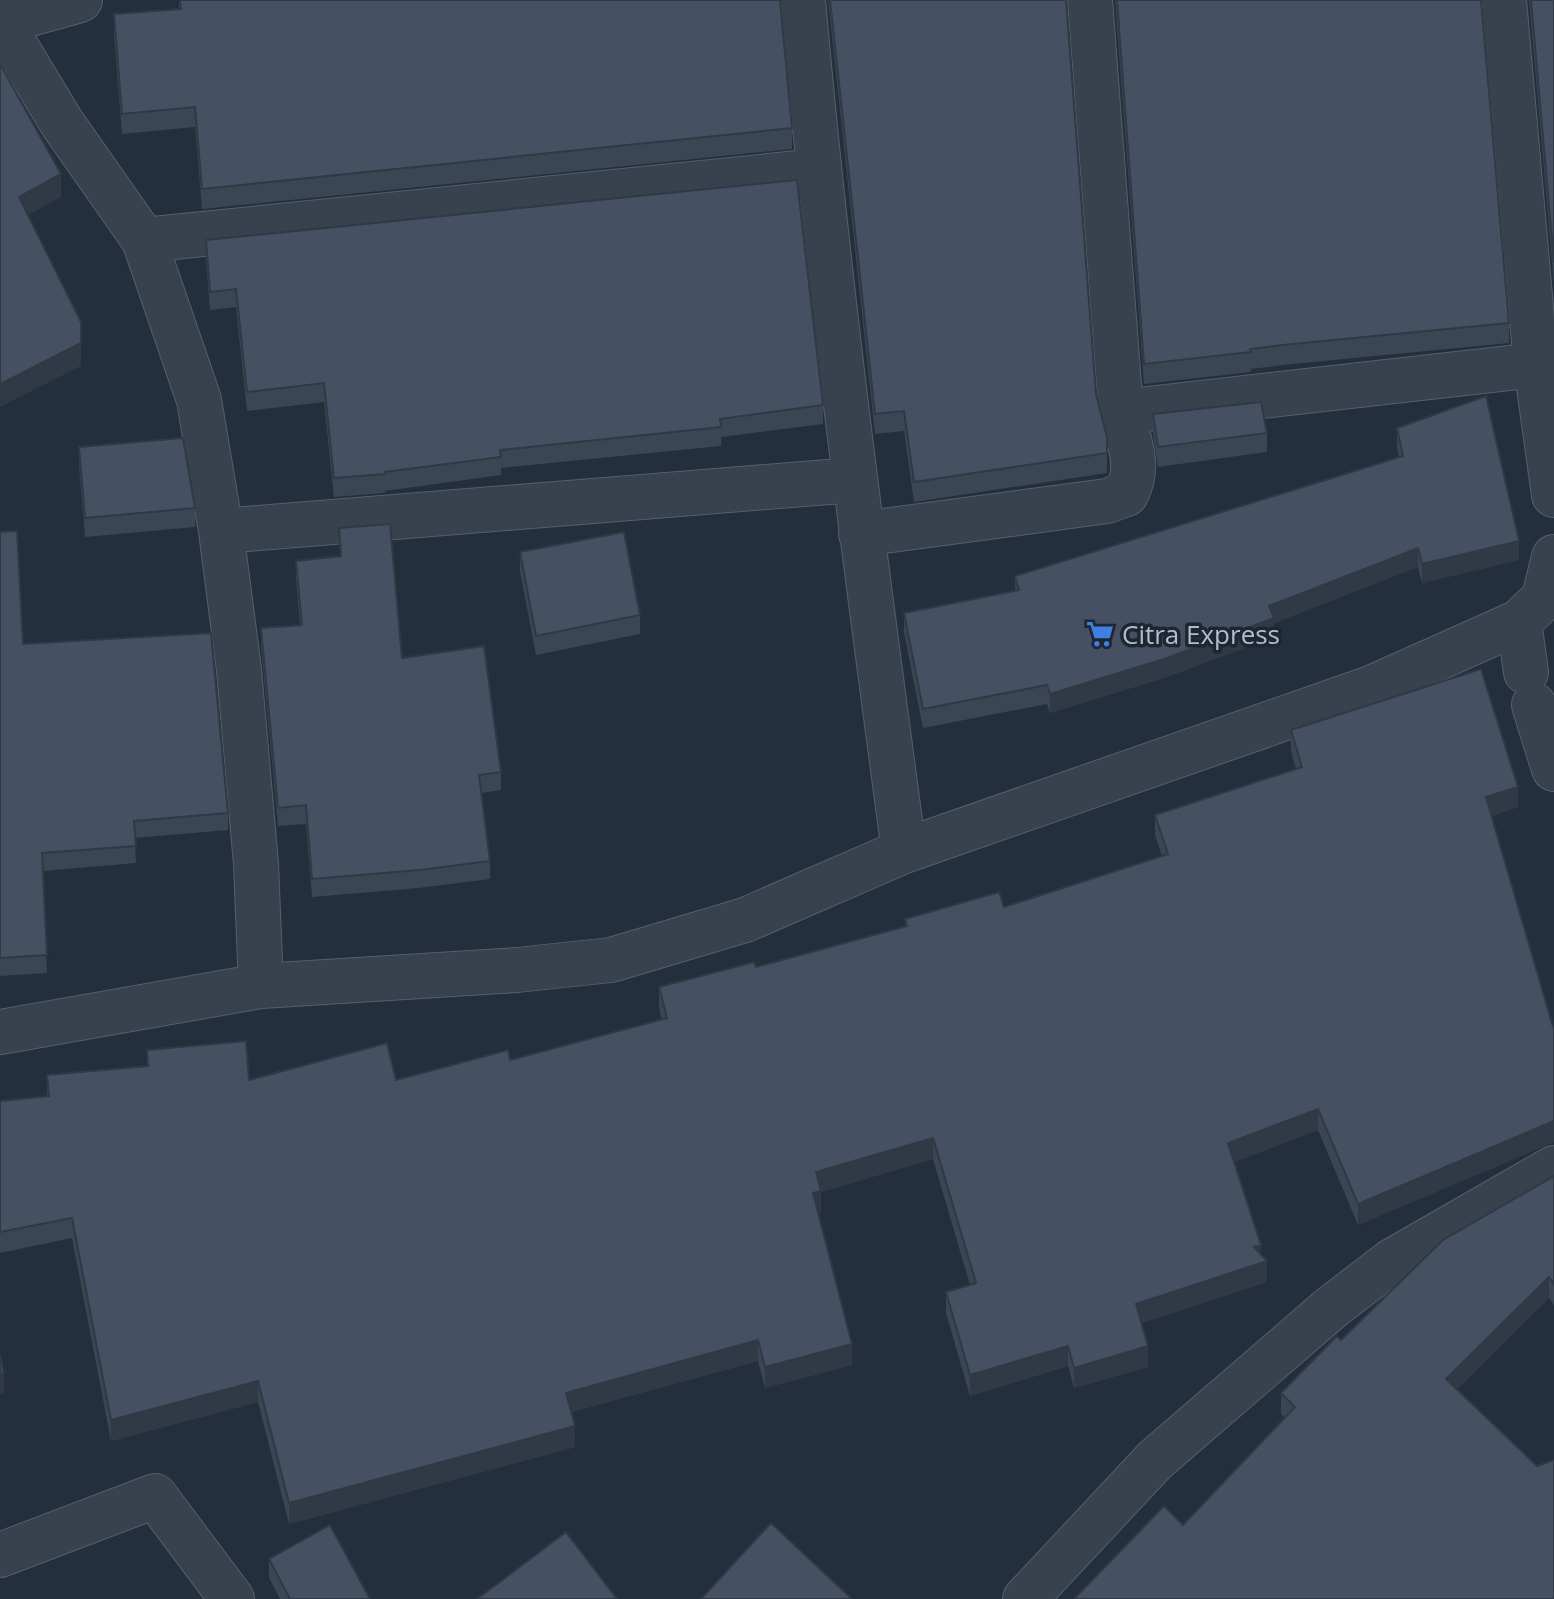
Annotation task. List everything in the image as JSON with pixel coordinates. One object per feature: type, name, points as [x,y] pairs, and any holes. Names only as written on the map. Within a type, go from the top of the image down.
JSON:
[{"type":"street","points":[[80,0],[1,21],[62,123],[144,240],[199,400],[221,531],[239,670],[256,864],[261,986]]},
{"type":"street","points":[[803,0],[818,171],[853,480],[904,851]]},
{"type":"street","points":[[861,534],[1107,501],[1126,494],[1132,482],[1134,460],[1121,412],[1090,0]]},
{"type":"street","points":[[1504,0],[1536,365],[1554,495]]},
{"type":"street","points":[[144,240],[818,171]]},
{"type":"street","points":[[1121,412],[1536,365]]},
{"type":"street","points":[[221,531],[853,480]]},
{"type":"street","points":[[0,1032],[261,986],[501,971],[611,960],[745,920],[904,851],[1371,688],[1519,622],[1544,598],[1554,557]]},
{"type":"street","points":[[1519,622],[1530,688],[1554,769]]},
{"type":"street","points":[[1025,1599],[1155,1460],[1332,1307],[1392,1261],[1554,1168]]},
{"type":"street","points":[[0,1555],[155,1496],[232,1599]]},
{"type":"building","points":[[180,0],[780,0],[792,128],[202,189],[195,107],[122,114],[114,14],[181,9]]},
{"type":"building","points":[[830,0],[1066,0],[1096,394],[1107,437],[1107,453],[914,482],[904,411],[875,414]]},
{"type":"building","points":[[1117,0],[1481,0],[1509,323],[1292,344],[1250,349],[1251,352],[1144,364]]},
{"type":"building","points":[[1531,0],[1554,0],[1554,263]]},
{"type":"building","points":[[0,64],[61,174],[19,197],[81,322],[81,343],[0,384]]},
{"type":"building","points":[[797,180],[823,405],[720,419],[721,427],[500,450],[501,457],[334,478],[324,383],[247,392],[236,289],[210,292],[206,240]]},
{"type":"building","points":[[1486,396],[1519,541],[1422,564],[1418,548],[1269,606],[1274,618],[1164,659],[1050,694],[1047,685],[923,709],[904,613],[1019,590],[1015,576],[1403,456],[1397,428]]},
{"type":"building","points":[[1261,402],[1267,433],[1158,447],[1153,414]]},
{"type":"building","points":[[183,438],[195,508],[85,518],[79,447]]},
{"type":"building","points":[[390,524],[402,658],[484,646],[501,772],[479,775],[490,861],[312,879],[306,805],[278,808],[261,628],[302,625],[296,561],[341,556],[339,528]]},
{"type":"building","points":[[17,531],[23,644],[211,633],[228,813],[134,821],[136,846],[42,853],[47,955],[0,958],[0,532]]},
{"type":"building","points":[[624,532],[640,615],[536,636],[520,552]]},
{"type":"building","points":[[1481,669],[1518,787],[1486,797],[1554,1030],[1554,1121],[1358,1204],[1318,1109],[1228,1143],[1261,1245],[1254,1247],[1267,1261],[1136,1304],[1148,1346],[1074,1368],[1068,1346],[970,1375],[946,1292],[976,1283],[933,1138],[816,1172],[821,1191],[813,1193],[852,1344],[765,1367],[758,1340],[566,1393],[575,1426],[289,1503],[258,1381],[111,1420],[72,1218],[0,1232],[0,1101],[49,1096],[47,1075],[148,1066],[147,1050],[246,1041],[249,1080],[387,1043],[396,1080],[508,1050],[510,1060],[667,1018],[659,987],[754,962],[756,967],[907,926],[905,919],[999,892],[1004,907],[1168,854],[1155,815],[1302,767],[1291,730]]},
{"type":"building","points":[[1554,1176],[1554,1284],[1549,1277],[1446,1379],[1537,1466],[1554,1460],[1554,1599],[1074,1599],[1164,1506],[1183,1525],[1295,1407],[1281,1393],[1337,1336],[1341,1340],[1443,1240]]},
{"type":"building","points":[[771,1523],[852,1599],[701,1599]]},
{"type":"building","points":[[330,1525],[370,1599],[290,1599],[269,1559]]},
{"type":"building","points":[[566,1532],[617,1599],[477,1599]]},
{"type":"place","name":"Citra Express","points":[[1100,634]]}]
